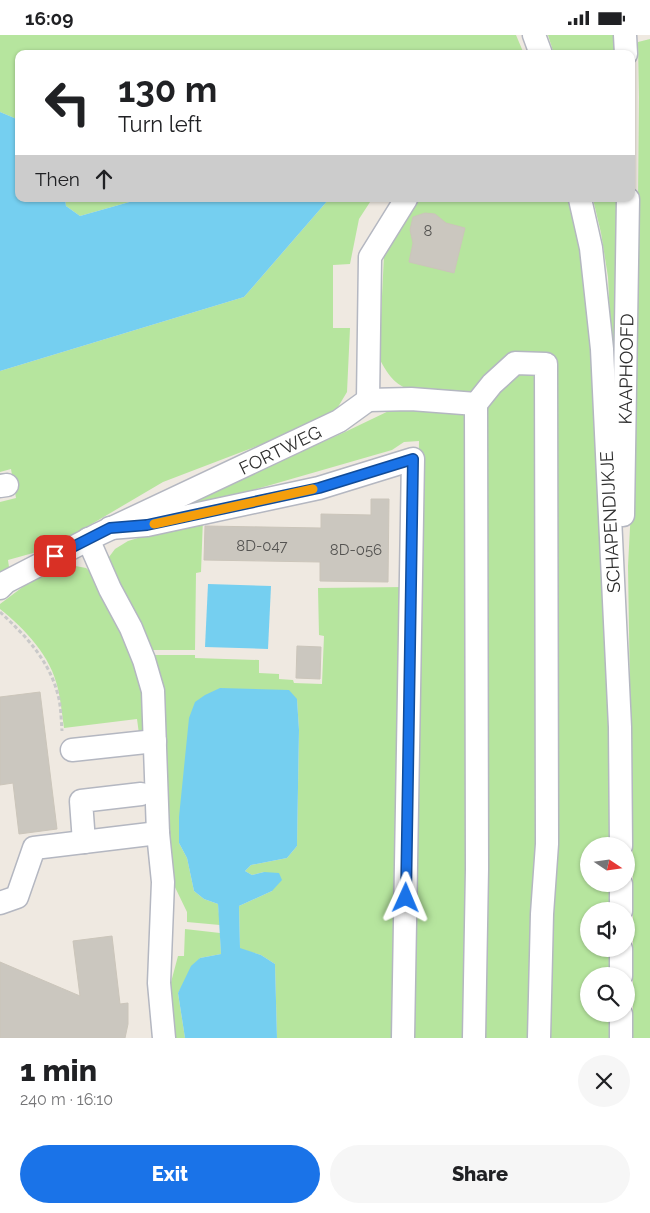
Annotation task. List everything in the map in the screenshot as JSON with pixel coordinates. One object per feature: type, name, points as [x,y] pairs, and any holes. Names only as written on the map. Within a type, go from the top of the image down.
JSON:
[{"type":"street","points":[[534,35],[539,50]]},
{"type":"street","points":[[625,35],[626,50]]},
{"type":"street","points":[[404,202],[370,257],[368,400],[411,399],[476,404]]},
{"type":"street","name":"SCHAPENDIJKJE","points":[[581,202],[591,248],[602,349],[620,727],[621,837]]},
{"type":"street","name":"KAAPHOOFD","points":[[615,628],[622,611],[628,202]]},
{"type":"street","points":[[474,1038],[478,869],[476,404],[492,384],[515,363],[546,364],[548,844],[542,914],[539,1038]]},
{"type":"street","name":"FORTWEG","points":[[0,588],[6,582],[110,528],[339,421],[368,400]]},
{"type":"street","points":[[110,528],[147,525],[319,488],[413,459],[403,1038]]},
{"type":"street","points":[[88,539],[110,589],[131,629],[144,660],[153,691],[158,833],[163,882],[159,983],[164,1038]]},
{"type":"street","points":[[72,750],[155,741]]},
{"type":"street","points":[[84,842],[80,801],[141,794]]},
{"type":"street","points":[[0,903],[17,897],[34,849],[158,833]]},
{"type":"street","points":[[621,1022],[621,1038]]},
{"type":"path","points":[[0,612],[30,641],[45,661],[58,695],[64,748],[72,750]]},
{"type":"green space","points":[[0,35],[516,35],[522,50],[15,50],[15,118],[0,112]]},
{"type":"green space","points":[[548,35],[618,35],[619,50],[553,50]]},
{"type":"green space","points":[[650,39],[650,1038],[633,1038],[633,1022],[635,1022],[635,967],[633,967],[633,957],[635,957],[635,902],[633,902],[633,893],[635,893],[635,837],[632,837],[628,566],[636,412],[638,42]]},
{"type":"green space","points":[[65,202],[129,202],[80,216],[66,206]]},
{"type":"green space","points":[[326,202],[370,202],[359,219],[350,264],[333,265],[333,328],[350,328],[347,392],[335,412],[304,428],[163,482],[51,548],[8,560],[10,574],[0,582],[0,502],[16,498],[11,469],[0,472],[0,371],[244,297]]},
{"type":"green space","points":[[415,202],[570,202],[580,243],[591,316],[611,768],[611,837],[580,837],[580,893],[611,893],[611,902],[580,902],[580,957],[611,957],[611,967],[580,967],[580,1022],[611,1022],[611,1038],[410,1038],[419,441],[404,442],[392,450],[139,523],[397,407],[412,391],[392,378],[379,358],[384,255],[391,238]]},
{"type":"green space","points":[[594,202],[620,202],[619,417],[611,342],[608,277]]},
{"type":"green space","points":[[203,518],[201,572],[196,573],[195,650],[150,650],[106,561],[115,549],[128,541]]},
{"type":"green space","points":[[60,563],[86,568],[94,575],[141,667],[147,723],[139,734],[137,719],[64,728],[58,689],[49,665],[36,644],[19,625],[0,609],[0,604],[48,568]]},
{"type":"green space","points":[[405,587],[398,1038],[277,1038],[275,964],[261,955],[240,949],[239,906],[272,891],[264,872],[252,875],[245,871],[251,865],[287,858],[297,846],[299,730],[297,699],[179,843],[187,858],[194,891],[204,899],[218,904],[220,925],[187,922],[187,912],[172,881],[168,806],[151,655],[195,655],[195,658],[259,660],[259,673],[279,674],[279,679],[293,680],[294,683],[322,684],[324,636],[319,635],[318,588]]},
{"type":"green space","points":[[185,929],[220,933],[221,954],[200,958],[178,993],[185,1038],[172,1038],[170,986],[178,956],[184,956]]},
{"type":"water","points":[[0,112],[15,118],[15,202],[65,202],[66,206],[80,216],[129,202],[326,202],[244,297],[0,371]]},
{"type":"water","points":[[208,584],[271,586],[268,649],[205,647]]},
{"type":"water","points":[[220,688],[289,690],[297,699],[299,730],[297,846],[287,858],[251,865],[245,871],[252,875],[264,872],[279,873],[282,880],[272,891],[239,906],[240,948],[261,955],[275,964],[277,1038],[185,1038],[178,993],[191,966],[200,958],[221,954],[218,904],[204,899],[194,891],[187,858],[179,843],[179,817],[189,718],[195,702]]},
{"type":"building","points":[[425,213],[435,214],[446,223],[465,228],[454,273],[409,262],[413,243],[410,230],[413,217]]},
{"type":"building","points":[[371,499],[389,499],[388,582],[320,581],[320,562],[204,560],[205,526],[321,528],[321,514],[371,515]]},
{"type":"building","points":[[297,646],[321,647],[320,679],[296,678]]},
{"type":"building","points":[[40,692],[57,829],[19,834],[13,783],[0,785],[0,697]]},
{"type":"building","points":[[112,936],[120,1004],[128,1003],[128,1024],[125,1038],[0,1038],[0,962],[80,996],[73,941]]},
{"type":"slow traffic","points":[[154,524],[313,489]]},
{"type":"route","points":[[55,556],[110,528],[147,525],[319,488],[413,459],[406,898]]}]
